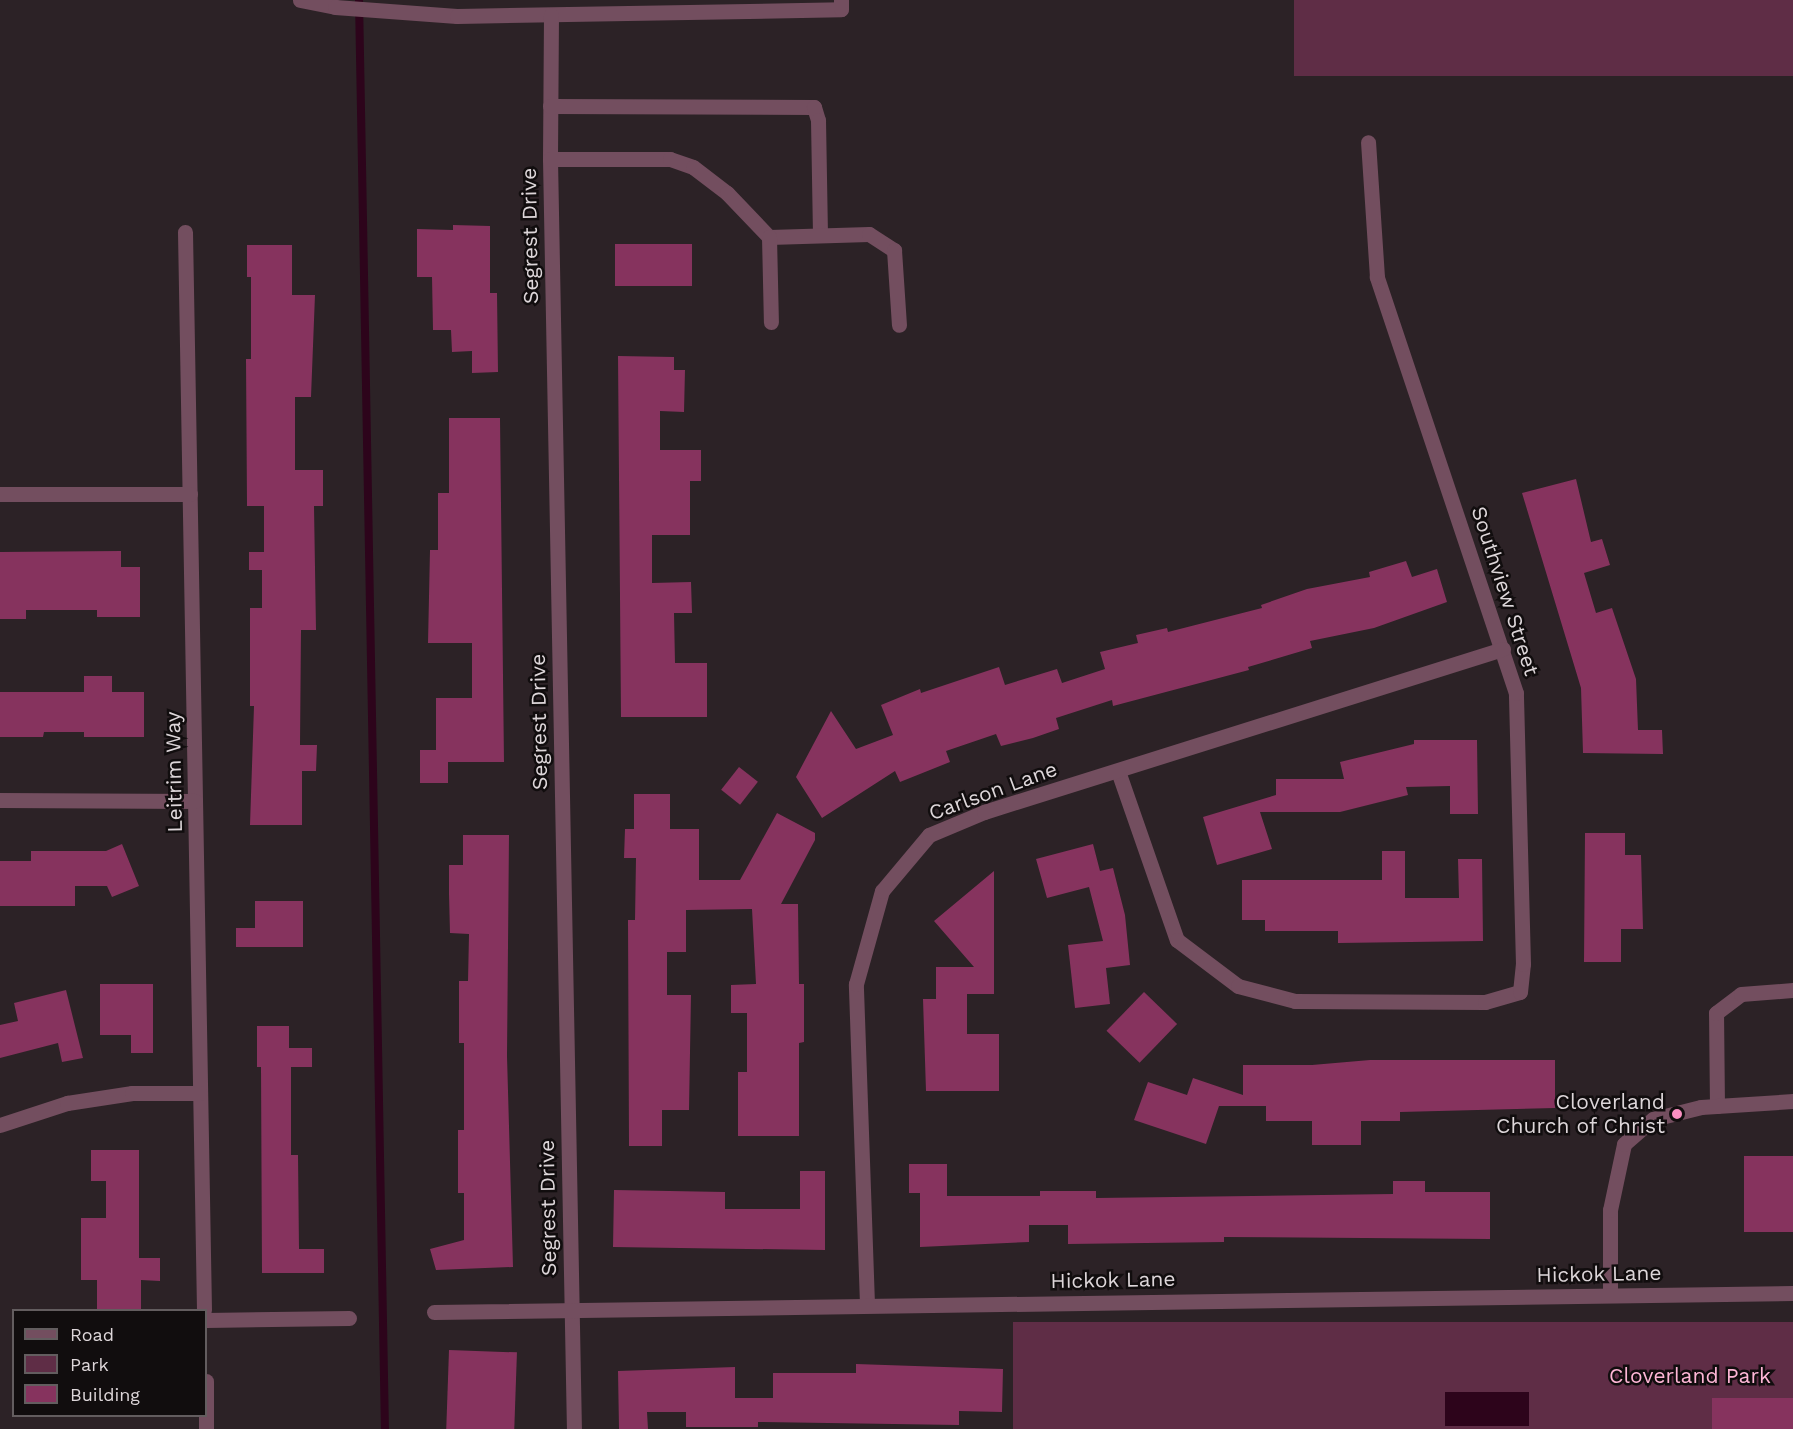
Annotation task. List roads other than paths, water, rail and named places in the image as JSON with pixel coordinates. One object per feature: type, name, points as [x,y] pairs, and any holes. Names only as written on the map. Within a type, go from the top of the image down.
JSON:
[{"type":"street","points":[[300,0],[335,7],[395,12],[551,15],[841,5]]},
{"type":"street","name":"Segrest Drive","points":[[551,15],[550,159],[574,1429]]},
{"type":"street","points":[[550,106],[814,107],[818,120],[820,236]]},
{"type":"street","name":"Southview Street","points":[[1118,771],[1177,940],[1238,986],[1295,1001],[1485,1002],[1520,992],[1523,964],[1516,693],[1377,277],[1368,142]]},
{"type":"street","points":[[550,159],[670,159],[693,167],[727,193],[769,237],[771,322]]},
{"type":"street","name":"Leitrim Way","points":[[185,232],[204,1309]]},
{"type":"street","points":[[769,237],[869,234],[894,250],[899,325]]},
{"type":"street","points":[[0,494],[190,494]]},
{"type":"street","name":"Carlson Lane","points":[[867,1304],[856,984],[882,891],[929,835],[984,812],[1503,649]]},
{"type":"street","points":[[0,800],[195,801]]},
{"type":"street","points":[[1718,1106],[1716,1013],[1741,993],[1793,990]]},
{"type":"street","points":[[0,1125],[67,1103],[132,1093],[200,1093]]},
{"type":"street","points":[[1610,1295],[1610,1210],[1624,1144],[1653,1119],[1718,1106],[1793,1101]]},
{"type":"street","name":"Hickok Lane","points":[[434,1312],[571,1312],[867,1304],[1793,1293]]},
{"type":"street","points":[[207,1320],[349,1318]]},
{"type":"waterway","points":[[359,0],[385,1429]]},
{"type":"place","name":"Cloverland Church of Christ","points":[[1677,1114]]},
{"type":"park label","name":"Cloverland Park","points":[[1690,1376]]}]
